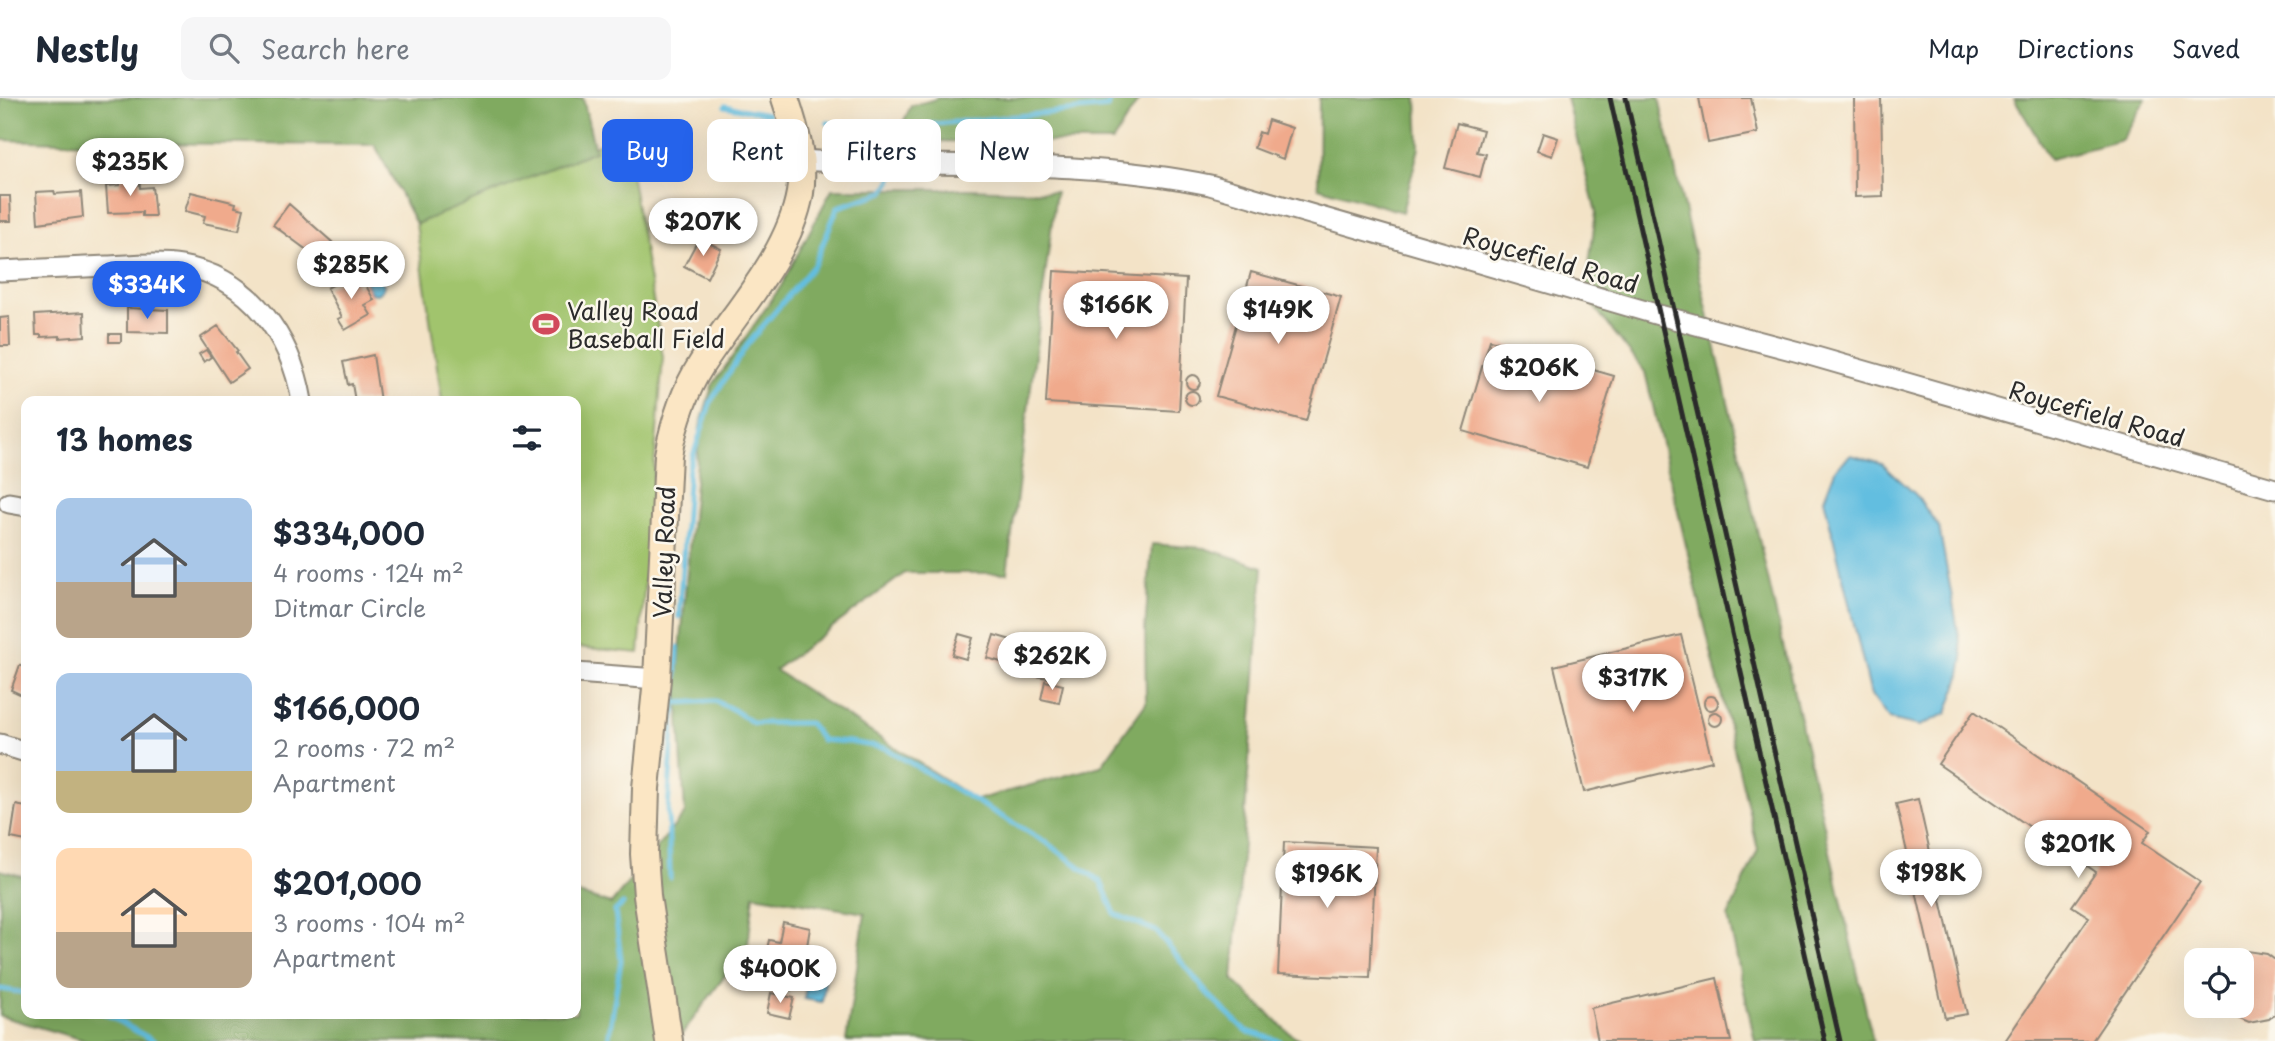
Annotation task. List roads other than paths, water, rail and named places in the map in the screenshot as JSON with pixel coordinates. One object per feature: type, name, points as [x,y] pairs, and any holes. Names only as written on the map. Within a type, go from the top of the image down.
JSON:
[{"type":"street","name":"Valley Road","points":[[785,98],[790,119]]},
{"type":"street","name":"Roycefield Road","points":[[808,160],[1101,169],[1160,175],[1210,185],[1646,312],[1799,352],[2275,489]]},
{"type":"street","name":"Valley Road","points":[[668,1041],[644,854],[646,788],[657,680],[667,455],[682,402],[700,367],[745,304],[778,250],[800,193],[800,182]]},
{"type":"street","points":[[0,271],[136,265],[182,266],[214,276],[243,295],[271,321],[286,345],[297,373],[301,396]]},
{"type":"street","points":[[581,673],[657,680]]},
{"type":"street","points":[[0,744],[21,750]]},
{"type":"water","points":[[375,268],[384,285],[377,294],[371,293],[362,275],[363,270]]},
{"type":"water","points":[[1851,455],[1882,464],[1915,494],[1939,527],[1963,658],[1959,680],[1947,713],[1920,726],[1889,719],[1871,695],[1824,499],[1836,468]]},
{"type":"water","points":[[810,963],[827,966],[822,1002],[804,999]]},
{"type":"waterway","points":[[941,123],[1108,107],[1111,98]]},
{"type":"waterway","points":[[725,106],[768,114]]},
{"type":"waterway","points":[[679,617],[689,468],[711,401],[747,345],[814,265],[838,207],[884,192],[890,182]]},
{"type":"waterway","points":[[670,878],[668,811],[678,647]]},
{"type":"waterway","points":[[674,703],[715,701],[753,723],[809,723],[822,740],[885,748],[1047,843],[1101,882],[1115,914],[1156,931],[1207,993],[1246,1031],[1280,1041]]},
{"type":"waterway","points":[[608,1041],[621,960],[615,911],[623,904]]},
{"type":"waterway","points":[[0,989],[21,992]]},
{"type":"waterway","points":[[115,1019],[154,1041]]},
{"type":"railway","points":[[1610,98],[1825,1041]]},
{"type":"railway","points":[[1626,98],[1840,1041]]},
{"type":"place","name":"Valley Road Baseball Field","points":[[546,324]]}]
